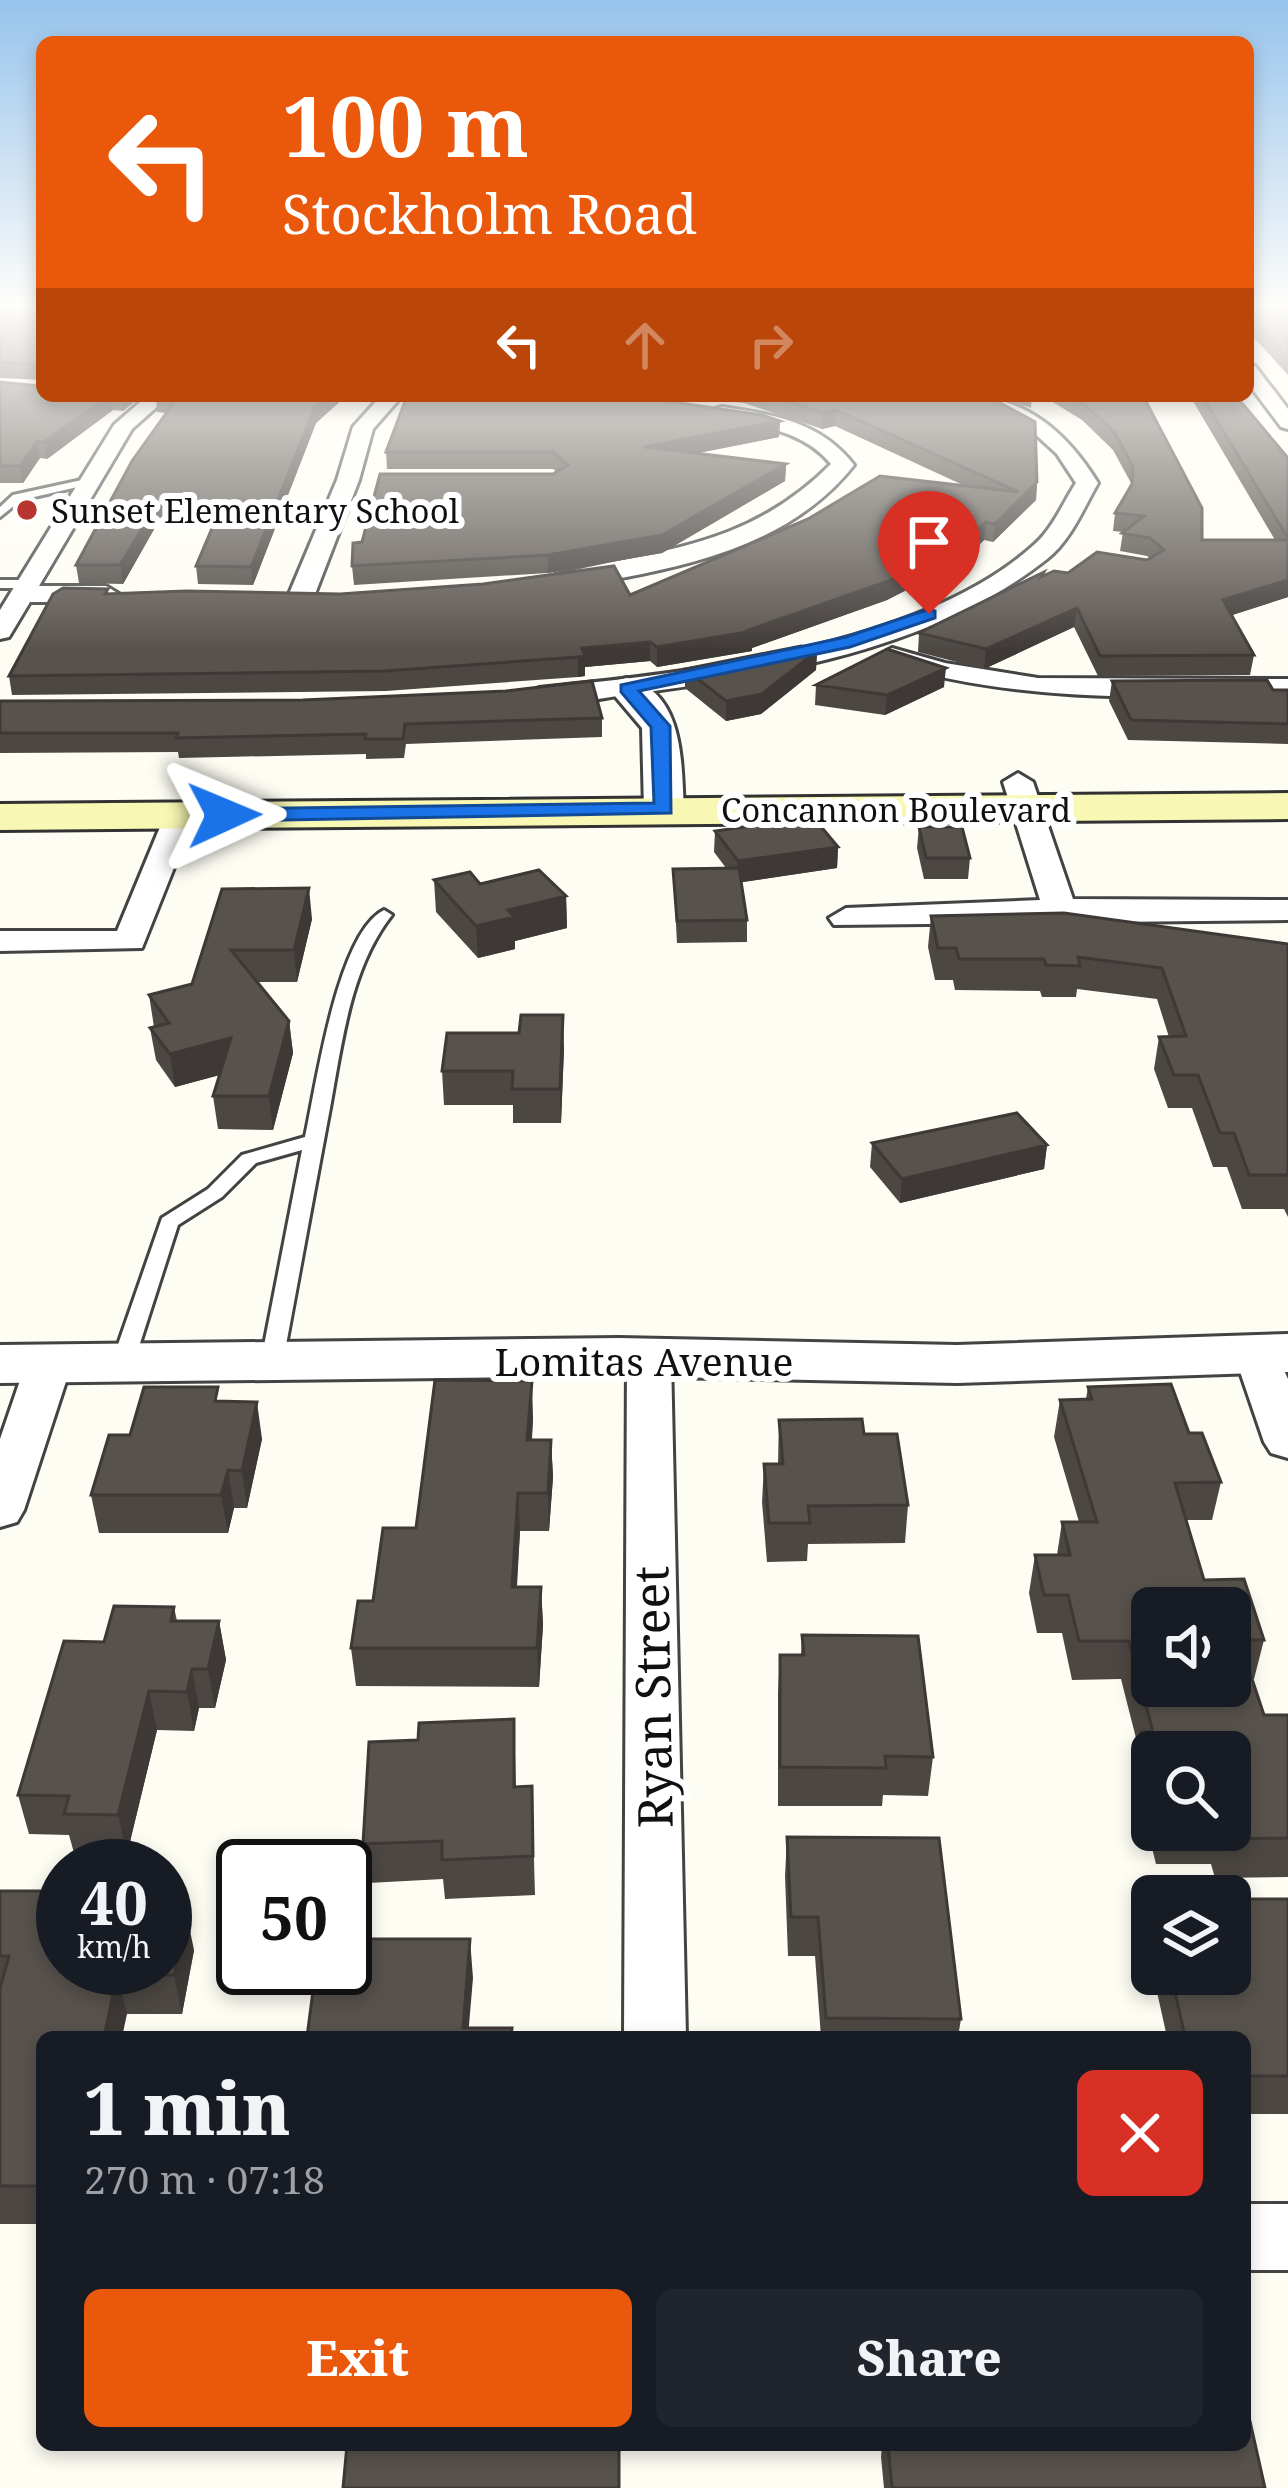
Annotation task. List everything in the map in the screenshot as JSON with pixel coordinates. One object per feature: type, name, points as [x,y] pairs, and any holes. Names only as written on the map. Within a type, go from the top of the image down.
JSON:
[{"type":"main road","name":"Concannon Boulevard","points":[[1022,795],[1288,779]]},
{"type":"main road","name":"Concannon Boulevard","points":[[0,791],[1022,795],[1288,806]]},
{"type":"main road","name":"Concannon Boulevard","points":[[0,817],[180,815],[663,796]]},
{"type":"street","points":[[0,631],[18,588],[130,420]]},
{"type":"street","points":[[302,594],[360,480],[363,427],[369,420]]},
{"type":"street","points":[[544,583],[660,564],[761,532],[814,499],[842,465],[829,444],[794,427],[756,420]]},
{"type":"street","points":[[511,699],[627,688],[850,641],[968,601],[1055,551],[1087,484],[1066,446],[1030,420]]},
{"type":"street","points":[[18,588],[141,594]]},
{"type":"street","points":[[850,641],[944,675],[1035,688],[1288,687]]},
{"type":"street","points":[[627,688],[661,726],[663,796]]},
{"type":"street","points":[[1022,795],[1060,909]]},
{"type":"street","points":[[0,941],[130,941],[180,815]]},
{"type":"street","points":[[846,918],[1060,909],[1288,910]]},
{"type":"street","points":[[1272,1353],[1288,1442]]},
{"type":"street","name":"Lomitas Avenue","points":[[25,1363],[650,1358],[957,1364],[1272,1353]]},
{"type":"street","name":"Ryan Street","points":[[650,1358],[656,2031]]},
{"type":"street","points":[[0,1510],[25,1363]]},
{"type":"street","points":[[1251,2237],[1288,2237]]},
{"type":"lane","points":[[0,514],[16,497],[91,481]]},
{"type":"lane","points":[[272,1360],[350,980],[370,924],[384,915]]},
{"type":"lane","points":[[123,1362],[169,1222],[215,1192],[249,1159],[314,1141]]},
{"type":"building","points":[[0,420],[75,420],[37,442],[20,466],[0,466]]},
{"type":"building","points":[[161,420],[310,420],[251,567],[196,566],[221,507],[155,507],[120,565],[76,565],[132,461]]},
{"type":"building","points":[[398,420],[777,420],[644,447],[786,464],[662,535],[548,555],[352,566],[353,543],[362,542],[380,474],[553,474],[568,465],[553,452],[386,452]]},
{"type":"building","points":[[859,420],[1032,420],[1037,482],[995,524],[986,522],[963,544],[888,581],[749,630],[753,631],[657,647],[650,642],[582,648],[585,656],[578,657],[385,671],[9,676],[53,594],[63,588],[108,589],[105,594],[340,594],[483,584],[614,566],[630,595],[808,519],[880,476],[1019,492]]},
{"type":"building","points":[[1101,420],[1156,420],[1202,508],[1202,540],[1288,540],[1288,580],[1223,600],[1254,655],[1100,656],[1077,608],[986,649],[919,633],[1044,572],[1041,577],[1054,571],[1068,573],[1097,552],[1147,560],[1164,550],[1150,538],[1122,533],[1144,516],[1115,513],[1132,484],[1133,467],[1115,433]]},
{"type":"building","points":[[1217,420],[1256,420],[1288,458],[1288,538]]},
{"type":"building","points":[[801,646],[817,651],[762,694],[726,701],[685,669]]},
{"type":"building","points":[[887,649],[946,668],[887,695],[816,685]]},
{"type":"building","points":[[1267,680],[1273,690],[1288,690],[1288,724],[1131,720],[1112,681]]},
{"type":"building","points":[[592,681],[602,718],[405,724],[403,739],[365,739],[366,734],[176,738],[178,733],[0,733],[0,701],[303,700],[506,691]]},
{"type":"building","points":[[813,817],[838,847],[738,861],[715,831]]},
{"type":"building","points":[[919,827],[962,827],[970,858],[926,858]]},
{"type":"building","points":[[739,868],[747,920],[677,921],[673,869]]},
{"type":"building","points":[[539,870],[566,896],[508,910],[514,917],[476,926],[434,880],[470,872],[480,884]]},
{"type":"building","points":[[309,888],[294,950],[231,950],[289,1021],[269,1096],[213,1096],[231,1038],[170,1054],[150,1028],[169,1023],[149,995],[192,984],[222,889]]},
{"type":"building","points":[[1064,913],[1288,944],[1288,1175],[1249,1175],[1234,1133],[1220,1133],[1198,1075],[1174,1075],[1159,1037],[1186,1036],[1162,968],[1078,957],[1080,966],[1046,965],[1044,959],[959,959],[956,948],[938,948],[931,916]]},
{"type":"building","points":[[521,1015],[563,1015],[560,1089],[512,1089],[513,1071],[442,1071],[447,1033],[519,1033]]},
{"type":"building","points":[[1017,1113],[1047,1145],[902,1179],[872,1143]]},
{"type":"building","points":[[435,1380],[532,1381],[527,1440],[551,1440],[548,1493],[518,1493],[512,1587],[541,1587],[537,1648],[351,1648],[358,1601],[373,1601],[383,1528],[416,1528]]},
{"type":"building","points":[[1171,1384],[1189,1433],[1202,1433],[1221,1482],[1175,1483],[1204,1580],[1244,1579],[1247,1587],[1131,1587],[1131,1649],[1129,1641],[1079,1641],[1068,1595],[1044,1595],[1035,1555],[1070,1555],[1062,1522],[1097,1522],[1060,1400],[1092,1399],[1088,1387]]},
{"type":"building","points":[[144,1387],[218,1387],[215,1401],[257,1402],[242,1471],[228,1470],[221,1495],[91,1495],[109,1435],[130,1435]]},
{"type":"building","points":[[862,1419],[864,1434],[897,1434],[908,1505],[808,1506],[810,1523],[769,1523],[764,1464],[783,1464],[779,1420]]},
{"type":"building","points":[[1251,1600],[1264,1640],[1251,1640]]},
{"type":"building","points":[[114,1606],[174,1607],[171,1621],[219,1621],[208,1669],[192,1669],[187,1692],[149,1691],[118,1815],[64,1814],[69,1796],[18,1795],[64,1641],[104,1642]]},
{"type":"building","points":[[802,1635],[918,1636],[933,1757],[885,1756],[886,1768],[780,1767],[780,1655],[804,1655]]},
{"type":"building","points":[[1251,1676],[1264,1715],[1288,1715],[1288,1838],[1251,1839],[1251,1731],[1153,1731],[1146,1707],[1251,1707]]},
{"type":"building","points":[[514,1719],[514,1787],[532,1786],[533,1856],[442,1860],[442,1841],[372,1844],[372,1839],[363,1839],[369,1742],[418,1740],[419,1723]]},
{"type":"building","points":[[787,1837],[939,1838],[961,2019],[826,2018],[818,1917],[791,1917]]},
{"type":"building","points":[[0,1891],[36,1891],[36,1995],[113,1995],[105,2031],[36,2031],[36,2186],[0,2186],[0,1988],[9,1956],[0,1956]]},
{"type":"building","points":[[1251,1899],[1288,1899],[1288,2076],[1251,2076],[1251,2031],[1184,2031],[1176,1995],[1251,1995]]},
{"type":"building","points":[[372,1939],[470,1939],[463,2028],[512,2028],[512,2031],[308,2031],[312,1995],[372,1995]]},
{"type":"building","points":[[1251,2426],[1265,2488],[892,2488],[889,2451],[1251,2451]]},
{"type":"building","points":[[346,2451],[619,2451],[619,2488],[343,2488]]},
{"type":"place","name":"Sunset Elementary School","points":[[27,510]]},
{"type":"route","points":[[224,815],[664,809],[661,726],[627,688],[850,641],[929,614]]}]
